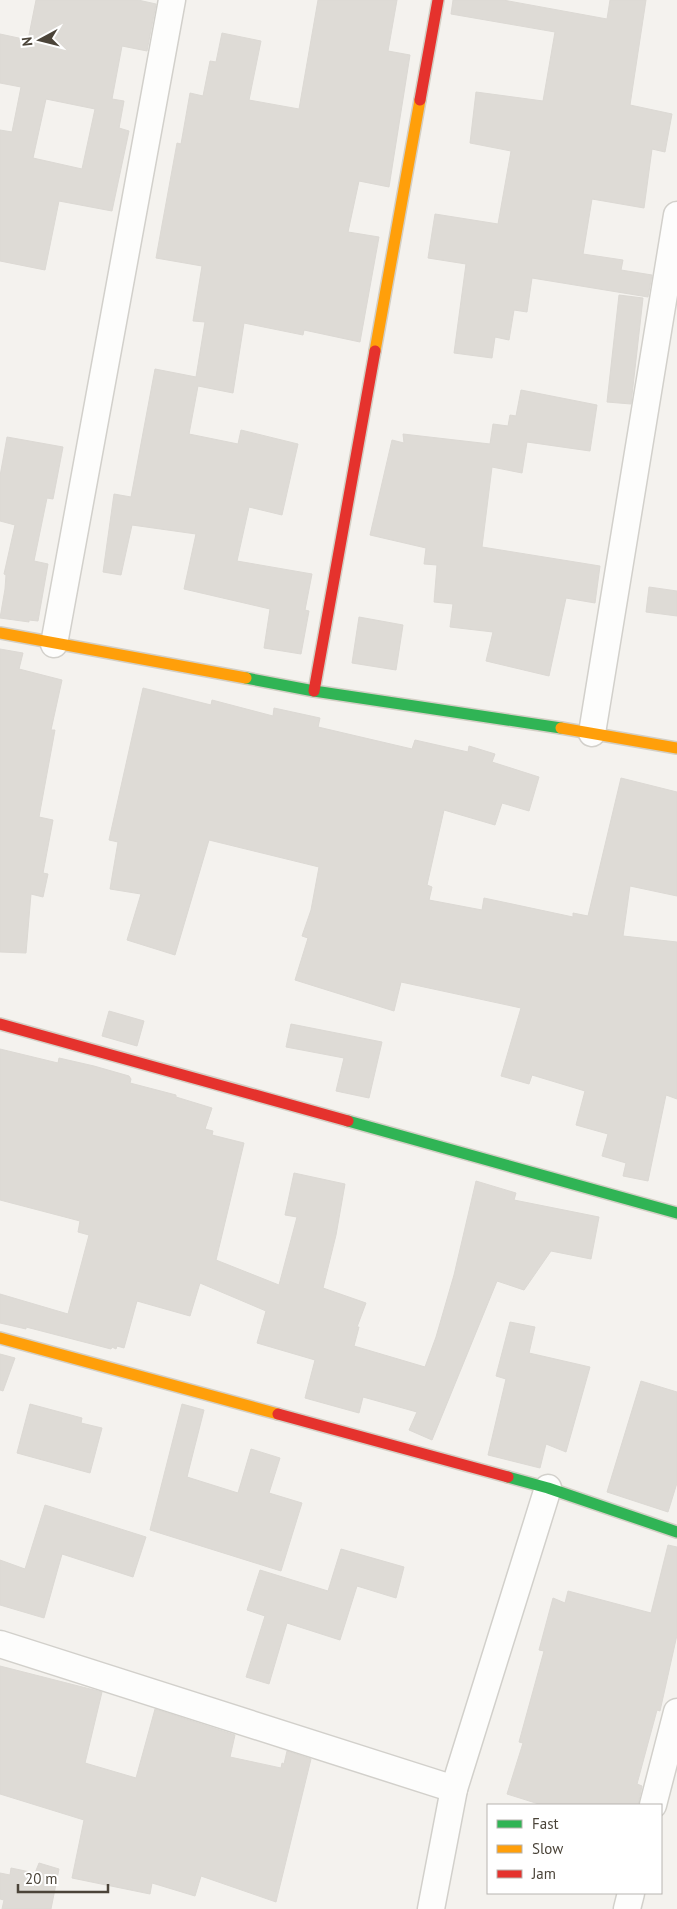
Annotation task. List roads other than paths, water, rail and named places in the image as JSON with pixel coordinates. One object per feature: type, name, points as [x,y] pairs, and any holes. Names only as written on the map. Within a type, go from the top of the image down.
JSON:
[{"type":"street","points":[[54,644],[172,0]]},
{"type":"street","points":[[314,691],[438,0]]},
{"type":"street","points":[[592,733],[677,215]]},
{"type":"street","points":[[0,634],[314,691],[592,733],[677,748]]},
{"type":"street","points":[[0,1024],[677,1213]]},
{"type":"street","points":[[0,1338],[548,1488],[677,1532]]},
{"type":"street","points":[[431,1909],[454,1789],[548,1488]]},
{"type":"street","points":[[0,1644],[454,1789]]},
{"type":"street","points":[[653,1804],[677,1712]]},
{"type":"street","points":[[627,1909],[631,1894]]}]
